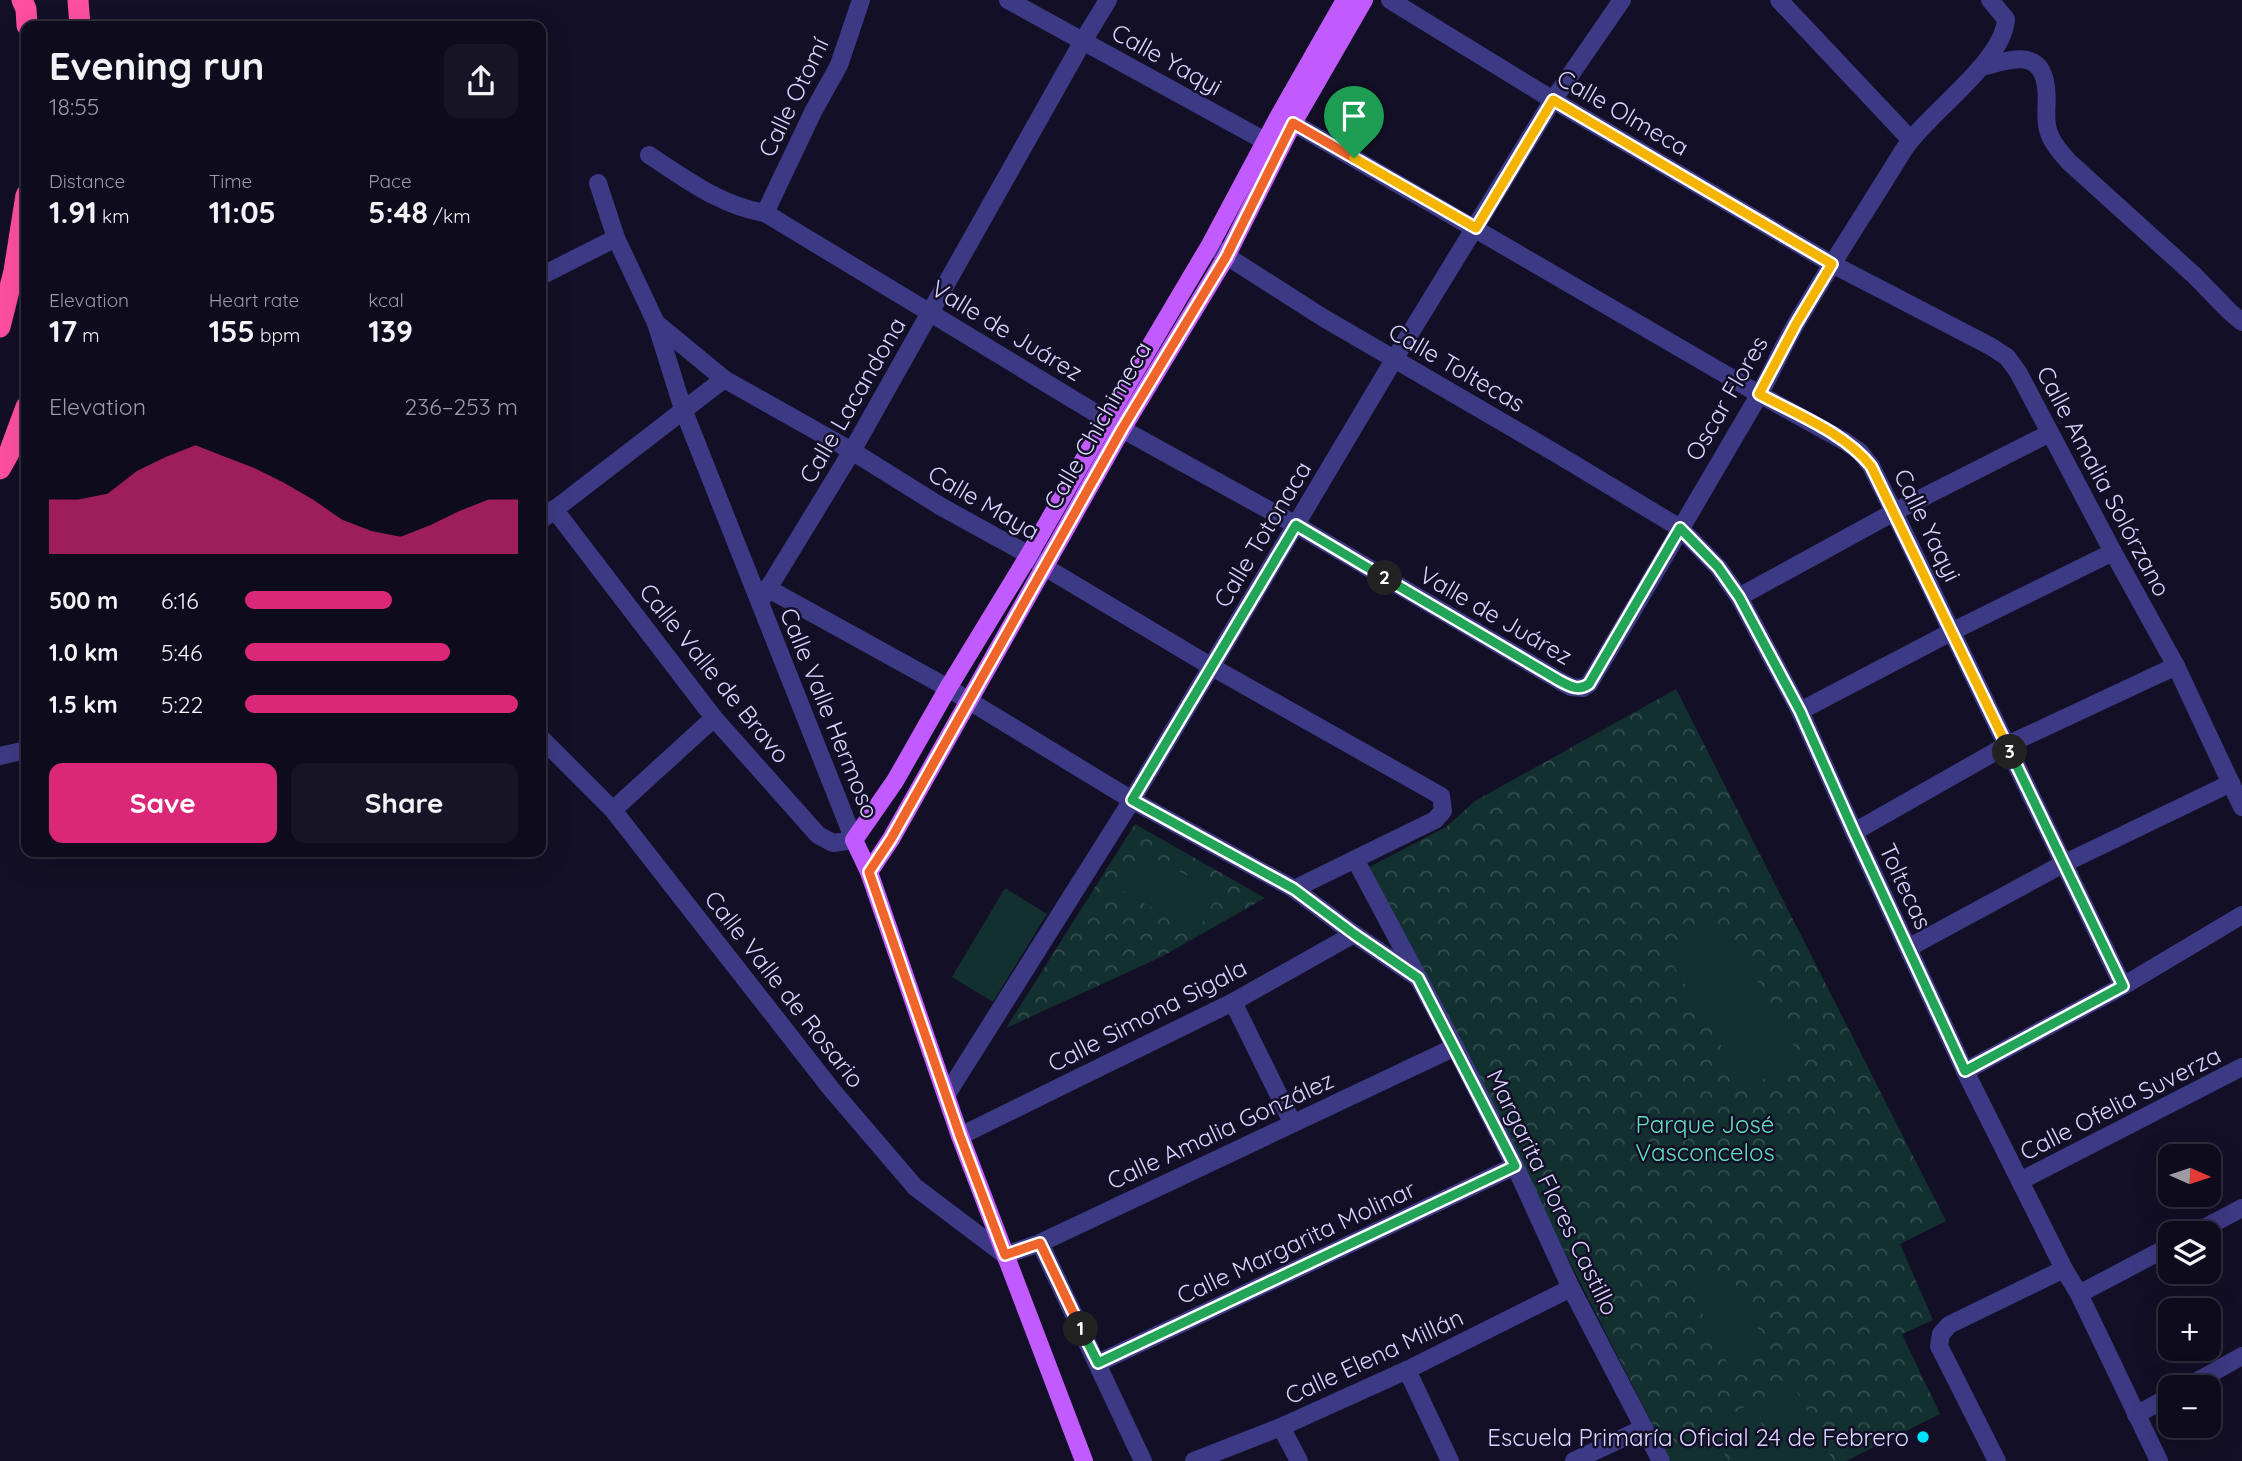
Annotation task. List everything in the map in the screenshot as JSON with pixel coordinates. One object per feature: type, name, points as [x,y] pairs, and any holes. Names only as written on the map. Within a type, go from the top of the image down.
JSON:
[{"type":"highway","points":[[22,0],[27,21]]},
{"type":"highway","points":[[78,0],[80,21]]},
{"type":"highway","points":[[0,327],[14,271],[21,227]]},
{"type":"highway","points":[[0,469],[21,421]]},
{"type":"main road","name":"Calle Chichimeca","points":[[869,872],[891,839],[968,702],[1036,561],[1114,424],[1265,141],[1345,0]]},
{"type":"main road","name":"Calle Chichimeca","points":[[1114,424],[1226,257],[1293,123],[1364,0]]},
{"type":"main road","name":"Calle Chichimeca","points":[[854,840],[895,781],[948,688],[1036,561]]},
{"type":"main road","name":"Calle Valle Hermoso","points":[[854,840],[869,872],[960,1136],[1084,1461]]},
{"type":"street","name":"Calle Otomí","points":[[765,213],[813,112],[839,65],[861,0]]},
{"type":"street","name":"Calle Yaqyi","points":[[1008,0],[1265,141]]},
{"type":"street","name":"Calle Lacandona","points":[[764,596],[852,451],[1108,0]]},
{"type":"street","name":"Calle Olmeca","points":[[1390,0],[1553,100],[1832,264]]},
{"type":"street","name":"Calle Totonaca","points":[[947,1094],[1132,800],[1395,358],[1553,100],[1622,0]]},
{"type":"street","points":[[1779,0],[1910,139]]},
{"type":"street","name":"Oscar Flores","points":[[1589,684],[1759,394],[1796,324],[1910,139],[1982,67],[2005,28],[2006,19],[1990,0]]},
{"type":"street","points":[[1982,67],[2013,59],[2035,62],[2041,69],[2046,86],[2047,127],[2055,146],[2069,162],[2242,321]]},
{"type":"street","name":"Calle Yaqyi","points":[[1293,123],[1860,452],[1871,466],[1953,631],[2123,986]]},
{"type":"street","name":"Valle de Juárez","points":[[649,155],[719,200],[745,210],[765,213],[1114,424],[1296,525],[1560,681],[1576,688],[1589,684]]},
{"type":"street","name":"Calle Valle Hermoso","points":[[597,183],[616,237],[656,323],[683,409],[764,596],[854,840]]},
{"type":"street","points":[[546,273],[616,237]]},
{"type":"street","name":"Calle Toltecas","points":[[1210,245],[1322,317],[1680,528]]},
{"type":"street","name":"Calle Amalia Solórzano","points":[[1832,264],[2007,357],[2018,372],[2176,666],[2242,807]]},
{"type":"street","name":"Calle Maya","points":[[656,323],[724,379],[852,451],[1212,667],[1441,796],[1443,811],[1435,820],[1355,859]]},
{"type":"street","points":[[547,514],[724,379]]},
{"type":"street","points":[[1739,597],[1894,512],[2050,433]]},
{"type":"street","name":"Calle Valle de Bravo","points":[[547,514],[714,718],[818,835],[832,843],[854,840]]},
{"type":"street","name":"Toltecas","points":[[1680,528],[1718,567],[1739,597],[1800,711],[1965,1071],[2079,1294],[2159,1461]]},
{"type":"street","points":[[1800,711],[2113,552]]},
{"type":"street","points":[[764,596],[948,688],[1132,800],[1294,889],[1418,978]]},
{"type":"street","points":[[1854,832],[2007,745],[2176,666]]},
{"type":"street","points":[[613,810],[714,718]]},
{"type":"street","name":"Calle Valle de Rosario","points":[[546,742],[613,810],[832,1090],[915,1187],[1005,1255]]},
{"type":"street","points":[[0,756],[21,751]]},
{"type":"street","points":[[1908,948],[2063,864],[2231,783]]},
{"type":"street","points":[[1294,889],[1355,859]]},
{"type":"street","name":"Margarita Flores Castillo","points":[[1355,859],[1455,1046],[1515,1166],[1571,1288],[1661,1461]]},
{"type":"street","points":[[1965,1071],[2123,986],[2242,915]]},
{"type":"street","name":"Calle Simona Sigala","points":[[960,1136],[1233,1002],[1354,934]]},
{"type":"street","points":[[1233,1002],[1292,1122]]},
{"type":"street","name":"Calle Amalia González","points":[[1005,1255],[1040,1243],[1455,1046]]},
{"type":"street","name":"Calle Ofelia Suverza","points":[[2020,1181],[2242,1067]]},
{"type":"street","name":"Calle Margarita Molinar","points":[[1098,1363],[1515,1166]]},
{"type":"street","points":[[2218,1221],[2242,1208]]},
{"type":"street","points":[[1040,1243],[1143,1461]]},
{"type":"street","points":[[2079,1294],[2158,1252]]},
{"type":"street","points":[[1997,1461],[1939,1346],[1941,1334],[1949,1325],[2066,1273]]},
{"type":"street","name":"Calle Elena Millán","points":[[1194,1461],[1281,1427],[1407,1370],[1571,1288]]},
{"type":"street","points":[[2208,1375],[2242,1356]]},
{"type":"street","points":[[1407,1370],[1450,1461]]},
{"type":"street","points":[[2136,1415],[2158,1403]]},
{"type":"street","points":[[1281,1427],[1299,1461]]},
{"type":"street","points":[[1574,1461],[1644,1428]]},
{"type":"green space","name":"Parque José Vasconcelos","points":[[1676,689],[1946,1221],[1900,1244],[1933,1320],[1902,1334],[1940,1414],[1846,1461],[1671,1461],[1369,867],[1446,827],[1475,801]]},
{"type":"green space","points":[[1135,824],[1265,898],[1161,957],[1006,1028]]},
{"type":"green space","points":[[1141,850],[1218,893],[1197,933],[1119,889]]},
{"type":"green space","points":[[1005,888],[1047,914],[993,1002],[952,977]]},
{"type":"green space","points":[[1714,925],[1727,928],[1794,1046],[1792,1060],[1755,1085],[1745,1086],[1671,961],[1674,950]]},
{"type":"green space","points":[[1727,1268],[1768,1348],[1730,1368],[1689,1288]]},
{"type":"green space","points":[[1792,1382],[1833,1461],[1784,1461],[1754,1402]]},
{"type":"green space","points":[[1751,1404],[1780,1461],[1732,1461],[1712,1424]]},
{"type":"green space","points":[[1710,1425],[1728,1461],[1680,1461],[1672,1445]]},
{"type":"place","name":"Escuela Primaría Oficial 24 de Febrero","points":[[1923,1437]]},
{"type":"route","points":[[1553,100],[1832,264],[1759,394],[1846,442],[1860,452],[1871,466],[2123,986],[1965,1071],[1800,711],[1739,597],[1718,567],[1680,528],[1589,684],[1576,688],[1296,525],[1132,800],[1294,889],[1418,978],[1515,1166],[1098,1363],[1040,1243],[1005,1255],[960,1136],[869,872],[891,839],[1122,429],[1226,257],[1293,123],[1354,158],[1476,228],[1553,100]]}]
